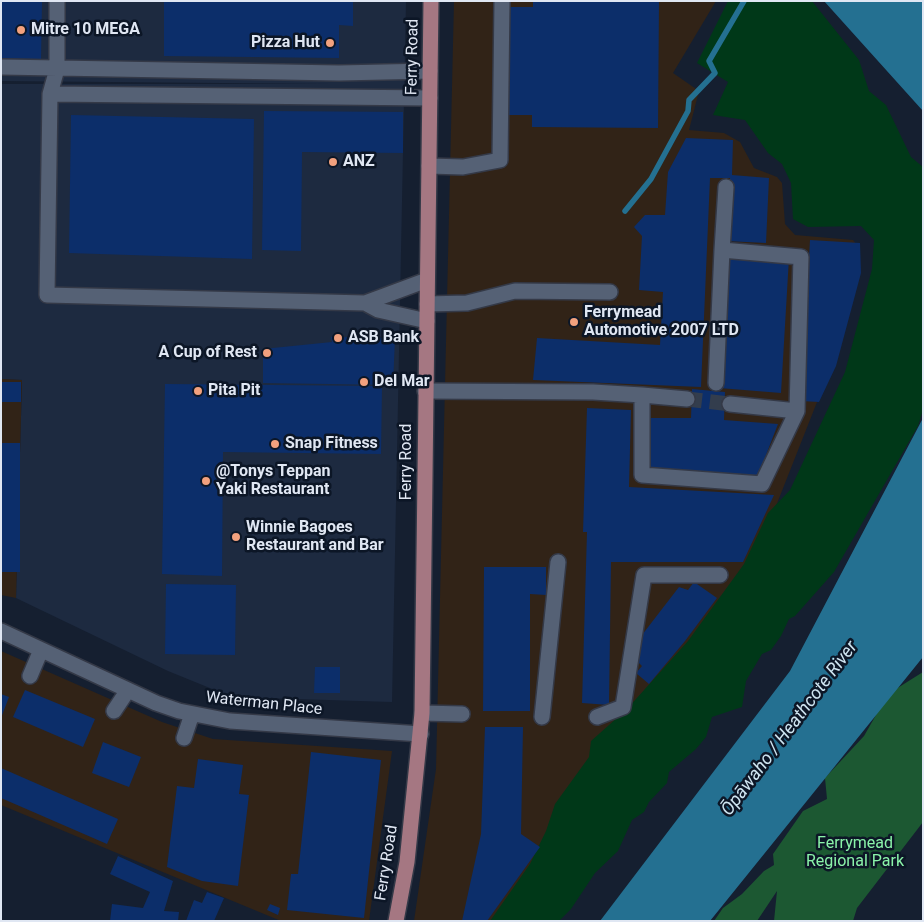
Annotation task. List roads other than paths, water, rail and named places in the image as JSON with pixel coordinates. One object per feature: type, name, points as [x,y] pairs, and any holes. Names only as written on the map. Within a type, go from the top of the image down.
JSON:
[{"type":"main road","name":"Ferry Road","points":[[396,921],[407,862],[422,713],[430,1]]},
{"type":"street","points":[[57,1],[57,69],[50,94],[47,295],[365,303],[427,280]]},
{"type":"street","points":[[429,166],[463,167],[500,160],[502,1]]},
{"type":"street","points":[[1,67],[340,74],[430,71]]},
{"type":"street","points":[[50,94],[430,98]]},
{"type":"street","points":[[716,383],[726,187]]},
{"type":"street","points":[[642,395],[642,475],[762,484],[797,411],[801,257],[722,250]]},
{"type":"street","points":[[427,304],[467,303],[515,291],[610,292]]},
{"type":"street","points":[[365,303],[378,310],[427,321]]},
{"type":"street","points":[[426,391],[593,392],[687,399]]},
{"type":"street","points":[[730,404],[797,411]]},
{"type":"street","points":[[542,717],[558,562]]},
{"type":"street","points":[[597,717],[623,708],[644,575],[720,575]]},
{"type":"street","name":"Waterman Place","points":[[1,631],[161,705],[192,714],[255,724],[421,734]]},
{"type":"street","points":[[30,676],[42,650]]},
{"type":"street","points":[[114,711],[128,690]]},
{"type":"street","points":[[422,713],[462,714]]},
{"type":"street","points":[[184,738],[192,714]]},
{"type":"water","points":[[824,1],[923,1],[923,111]]},
{"type":"water","name":"Ōpāwaho / Heathcote River","points":[[923,418],[923,657],[710,921],[600,921],[790,671]]},
{"type":"waterway","points":[[625,211],[651,179],[688,111],[689,100],[715,73],[709,61],[744,1]]},
{"type":"tunnel","points":[[687,399],[730,404]]},
{"type":"place","name":"Mitre 10 MEGA","points":[[21,30]]},
{"type":"place","name":"Pizza Hut","points":[[330,43]]},
{"type":"place","name":"ANZ","points":[[333,162]]},
{"type":"place","name":"Ferrymead Automotive 2007 LTD","points":[[574,322]]},
{"type":"place","name":"ASB Bank","points":[[338,338]]},
{"type":"place","name":"A Cup of Rest","points":[[267,353]]},
{"type":"place","name":"Del Mar","points":[[364,382]]},
{"type":"place","name":"Pita Pit","points":[[198,391]]},
{"type":"place","name":"Snap Fitness","points":[[275,444]]},
{"type":"place","name":"@Tonys Teppan Yaki Restaurant","points":[[206,481]]},
{"type":"place","name":"Winnie Bagoes Restaurant and Bar","points":[[236,537]]},
{"type":"park label","name":"Ferrymead Regional Park","points":[[855,853]]}]
